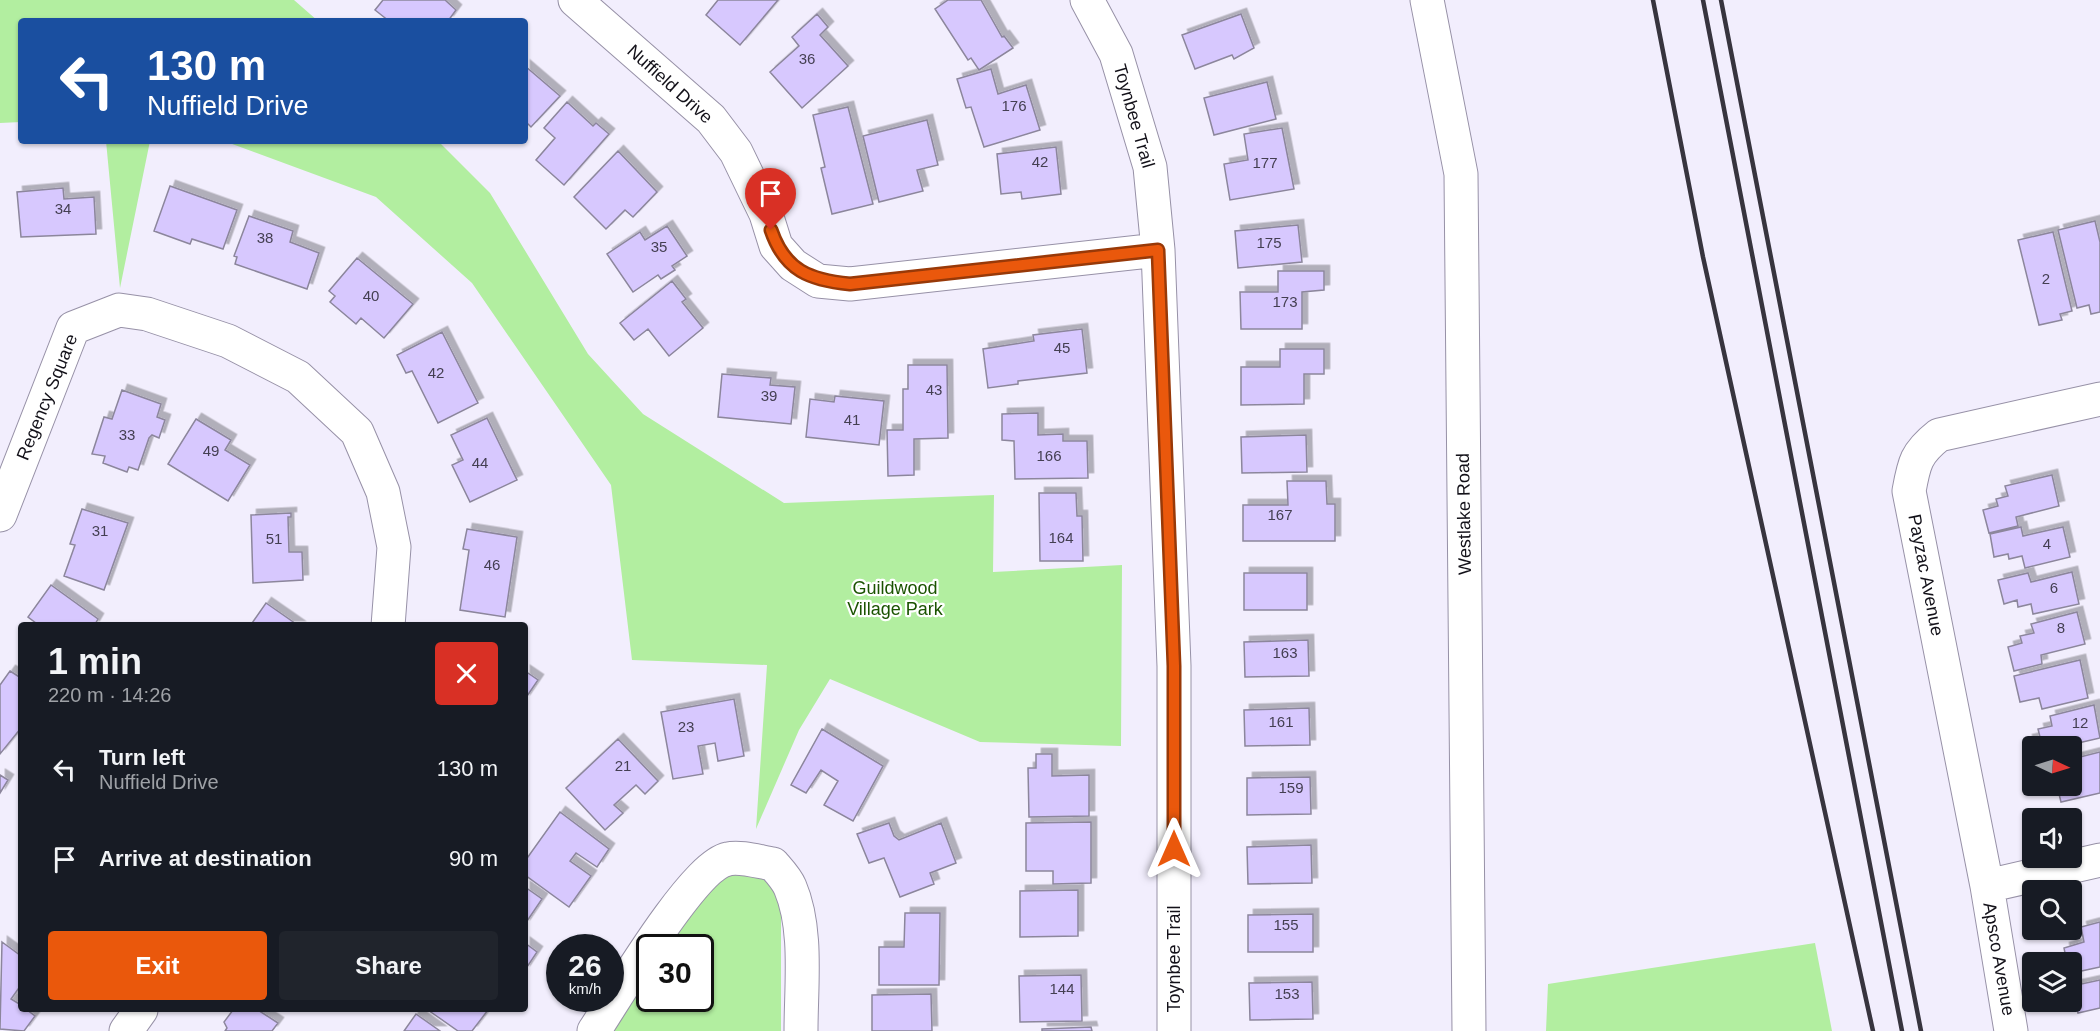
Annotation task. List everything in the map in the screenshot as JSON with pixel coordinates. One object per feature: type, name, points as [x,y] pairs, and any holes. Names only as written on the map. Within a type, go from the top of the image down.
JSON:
[{"type":"street","name":"Nuffield Drive","points":[[574,0],[711,118],[735,152],[766,214],[776,246],[793,265],[818,281],[850,284],[1158,250]]},
{"type":"street","name":"Toynbee Trail","points":[[1087,0],[1116,54],[1150,166],[1158,250],[1174,666],[1174,1031]]},
{"type":"street","name":"Westlake Road","points":[[1427,0],[1461,174],[1469,1031]]},
{"type":"street","name":"Regency Square","points":[[0,515],[73,328],[118,310],[147,314],[228,341],[298,377],[357,432],[383,492],[394,547],[388,622]]},
{"type":"street","name":"Payzac Avenue","points":[[1987,886],[1909,491],[1914,463],[1923,447],[1938,435],[2100,399]]},
{"type":"street","points":[[594,1031],[677,907],[709,870],[728,859],[773,864],[789,884],[797,905],[800,931],[801,1031]]},
{"type":"street","points":[[1987,886],[2100,860]]},
{"type":"street","name":"Apsco Avenue","points":[[1987,886],[2011,1031]]},
{"type":"street","points":[[126,1031],[140,1012]]},
{"type":"green space","points":[[0,0],[294,0],[315,18],[18,18],[18,122],[0,123]]},
{"type":"green space","points":[[106,144],[149,144],[120,288]]},
{"type":"green space","name":"Guildwood Village Park","points":[[232,144],[441,144],[490,193],[588,354],[643,414],[784,503],[994,495],[993,572],[1122,565],[1121,746],[980,742],[830,679],[799,730],[756,829],[767,665],[632,660],[611,485],[472,283],[376,197]]},
{"type":"green space","points":[[737,873],[765,878],[781,894],[781,1031],[609,1031],[621,1012],[624,1012],[624,1008],[636,989],[636,1012],[714,1012],[714,934],[672,934],[706,882]]},
{"type":"green space","points":[[1815,943],[1832,1031],[1546,1031],[1548,984]]},
{"type":"building","points":[[383,0],[445,0],[456,10],[450,18],[385,18],[375,10]]},
{"type":"building","points":[[718,0],[778,0],[740,45],[706,15]]},
{"type":"building","points":[[948,0],[981,0],[1002,37],[1004,36],[1013,48],[979,70],[971,58],[968,60],[935,9]]},
{"type":"building","points":[[817,14],[828,27],[820,35],[848,66],[802,108],[770,72],[799,46],[792,37]]},
{"type":"building","points":[[1241,14],[1254,48],[1234,59],[1232,55],[1195,69],[1182,35]]},
{"type":"building","points":[[528,69],[560,96],[531,127],[528,124]]},
{"type":"building","points":[[991,69],[998,94],[1026,85],[1040,130],[984,147],[971,107],[966,108],[957,79]]},
{"type":"building","points":[[1267,82],[1276,119],[1214,135],[1204,98]]},
{"type":"building","points":[[567,102],[593,126],[596,123],[609,134],[564,185],[536,160],[555,138],[544,128]]},
{"type":"building","points":[[848,107],[873,204],[832,214],[821,168],[825,167],[813,115]]},
{"type":"building","points":[[927,120],[938,165],[917,170],[923,191],[879,202],[863,136]]},
{"type":"building","points":[[1282,128],[1294,189],[1230,200],[1224,164],[1248,160],[1244,134]]},
{"type":"building","points":[[1056,147],[1061,194],[1022,199],[1021,192],[1001,194],[997,154]]},
{"type":"building","points":[[618,151],[657,192],[633,217],[625,210],[606,229],[574,197]]},
{"type":"building","points":[[170,186],[237,210],[223,249],[192,239],[190,244],[154,231]]},
{"type":"building","points":[[63,188],[64,199],[94,197],[96,234],[21,237],[17,192]]},
{"type":"building","points":[[249,216],[293,231],[290,242],[319,253],[307,289],[235,264],[237,257],[234,256]]},
{"type":"building","points":[[2095,221],[2100,242],[2100,312],[2091,314],[2089,305],[2077,308],[2058,230]]},
{"type":"building","points":[[1298,225],[1302,262],[1238,268],[1235,231]]},
{"type":"building","points":[[667,226],[687,256],[672,266],[675,270],[661,279],[658,275],[633,292],[607,254],[640,232],[645,240]]},
{"type":"building","points":[[2053,232],[2072,311],[2060,314],[2062,320],[2039,325],[2018,240]]},
{"type":"building","points":[[357,258],[413,304],[384,338],[361,318],[356,324],[330,302],[335,296],[329,291]]},
{"type":"building","points":[[1278,271],[1324,271],[1324,290],[1302,292],[1302,329],[1241,329],[1240,292],[1278,292]]},
{"type":"building","points":[[672,281],[686,299],[682,302],[703,328],[669,356],[648,329],[634,340],[620,323]]},
{"type":"building","points":[[1082,329],[1087,373],[1018,381],[1018,384],[988,388],[983,349],[1034,341],[1033,335]]},
{"type":"building","points":[[442,332],[478,403],[438,423],[412,371],[406,373],[397,355]]},
{"type":"building","points":[[1280,349],[1324,349],[1324,374],[1304,374],[1304,404],[1241,405],[1241,367],[1280,367]]},
{"type":"building","points":[[908,365],[947,365],[948,438],[914,439],[914,475],[888,476],[887,430],[903,430],[903,389],[908,389]]},
{"type":"building","points":[[722,374],[771,378],[770,385],[795,387],[791,424],[718,417]]},
{"type":"building","points":[[122,390],[161,404],[157,417],[165,420],[159,438],[152,435],[149,438],[138,470],[129,467],[127,472],[103,463],[105,456],[92,454],[104,417],[112,419]]},
{"type":"building","points":[[835,396],[884,401],[879,445],[806,437],[810,399],[834,402]]},
{"type":"building","points":[[1038,413],[1038,435],[1063,434],[1063,441],[1087,441],[1088,478],[1015,479],[1014,441],[1002,440],[1002,414]]},
{"type":"building","points":[[487,418],[517,480],[470,502],[452,465],[463,460],[451,435]]},
{"type":"building","points":[[196,419],[231,440],[225,450],[250,465],[228,501],[168,464]]},
{"type":"building","points":[[1306,435],[1307,472],[1242,473],[1241,437]]},
{"type":"building","points":[[2052,475],[2059,506],[2016,517],[2018,526],[1989,533],[1983,510],[1998,506],[1996,499],[2008,496],[2005,486]]},
{"type":"building","points":[[1287,481],[1326,481],[1327,504],[1335,504],[1335,541],[1243,541],[1243,505],[1288,505]]},
{"type":"building","points":[[1039,493],[1076,493],[1077,516],[1082,516],[1083,561],[1040,561]]},
{"type":"building","points":[[82,509],[128,523],[104,590],[64,576],[75,545],[70,544]]},
{"type":"building","points":[[291,513],[291,517],[288,517],[289,552],[302,552],[303,580],[253,583],[251,515]]},
{"type":"building","points":[[2021,527],[2023,536],[2063,527],[2070,557],[2025,568],[2022,556],[2009,559],[2008,554],[1994,557],[1990,534]]},
{"type":"building","points":[[467,529],[517,537],[505,617],[460,610],[469,550],[463,549]]},
{"type":"building","points":[[2072,572],[2079,604],[2033,614],[2031,604],[2018,607],[2017,600],[2004,604],[1998,580],[2028,573],[2031,582]]},
{"type":"building","points":[[1244,573],[1307,573],[1307,610],[1244,610]]},
{"type":"building","points":[[51,585],[98,619],[96,622],[35,622],[28,617]]},
{"type":"building","points":[[266,603],[293,622],[253,622]]},
{"type":"building","points":[[2077,612],[2085,644],[2041,655],[2042,664],[2014,671],[2008,647],[2022,643],[2020,636],[2034,633],[2031,624]]},
{"type":"building","points":[[1308,640],[1309,676],[1245,677],[1244,642]]},
{"type":"building","points":[[2080,660],[2088,698],[2042,709],[2039,698],[2020,702],[2014,676]]},
{"type":"building","points":[[10,671],[18,676],[18,732],[0,754],[0,685]]},
{"type":"building","points":[[528,673],[538,680],[528,695]]},
{"type":"building","points":[[734,699],[744,756],[718,761],[715,743],[698,746],[703,774],[673,779],[661,712]]},
{"type":"building","points":[[2094,705],[2100,738],[2082,742],[2082,736],[2040,736],[2038,729],[2052,726],[2050,716]]},
{"type":"building","points":[[1309,708],[1310,745],[1245,746],[1244,710]]},
{"type":"building","points":[[822,729],[883,766],[853,821],[824,805],[838,781],[821,770],[806,793],[791,785]]},
{"type":"building","points":[[618,739],[658,781],[645,794],[636,785],[614,805],[623,813],[605,830],[566,788]]},
{"type":"building","points":[[2100,752],[2100,793],[2061,802],[2060,796],[2082,796],[2082,756]]},
{"type":"building","points":[[1036,754],[1052,754],[1052,776],[1089,775],[1089,816],[1029,817],[1028,768],[1036,768]]},
{"type":"building","points":[[0,775],[8,780],[0,793]]},
{"type":"building","points":[[1310,777],[1311,814],[1247,815],[1247,778]]},
{"type":"building","points":[[560,812],[609,849],[597,867],[576,853],[570,861],[591,876],[569,907],[528,877],[528,857]]},
{"type":"building","points":[[1091,822],[1091,883],[1053,884],[1053,871],[1026,871],[1026,823]]},
{"type":"building","points":[[889,823],[894,836],[899,840],[941,823],[956,863],[930,873],[934,884],[900,897],[884,858],[869,863],[857,834]]},
{"type":"building","points":[[1311,845],[1312,883],[1248,884],[1247,847]]},
{"type":"building","points":[[528,889],[542,899],[528,920]]},
{"type":"building","points":[[1078,890],[1078,936],[1020,937],[1020,891]]},
{"type":"building","points":[[905,913],[940,913],[939,985],[879,985],[879,947],[904,947]]},
{"type":"building","points":[[1313,914],[1313,952],[1248,952],[1248,915]]},
{"type":"building","points":[[2100,922],[2100,967],[2082,971],[2082,952],[2065,952],[2064,948],[2084,942],[2082,927]]},
{"type":"building","points":[[2,942],[18,954],[18,989],[11,999],[18,1003],[18,1012],[30,1012],[35,1016],[24,1031],[0,1029]]},
{"type":"building","points":[[528,945],[537,952],[528,966]]},
{"type":"building","points":[[1081,975],[1082,1021],[1020,1022],[1019,976]]},
{"type":"building","points":[[2100,980],[2100,1008],[2078,1013],[2082,1012],[2082,984]]},
{"type":"building","points":[[1312,982],[1313,1019],[1250,1020],[1249,983]]},
{"type":"building","points":[[931,994],[932,1031],[872,1031],[872,995]]},
{"type":"building","points":[[232,1012],[261,1012],[278,1023],[272,1031],[225,1031],[227,1028],[224,1022]]},
{"type":"building","points":[[431,1012],[486,1012],[472,1031],[458,1031]]},
{"type":"building","points":[[416,1014],[440,1031],[404,1031]]},
{"type":"building","points":[[1091,1027],[1092,1031],[1042,1031],[1042,1029]]},
{"type":"railway","points":[[1653,0],[1703,257],[1873,1031]]},
{"type":"railway","points":[[1703,0],[1902,1031]]},
{"type":"railway","points":[[1721,0],[1921,1031]]},
{"type":"route","points":[[771,230],[776,246],[793,265],[818,281],[850,284],[1158,250],[1174,666],[1174,849]]}]
